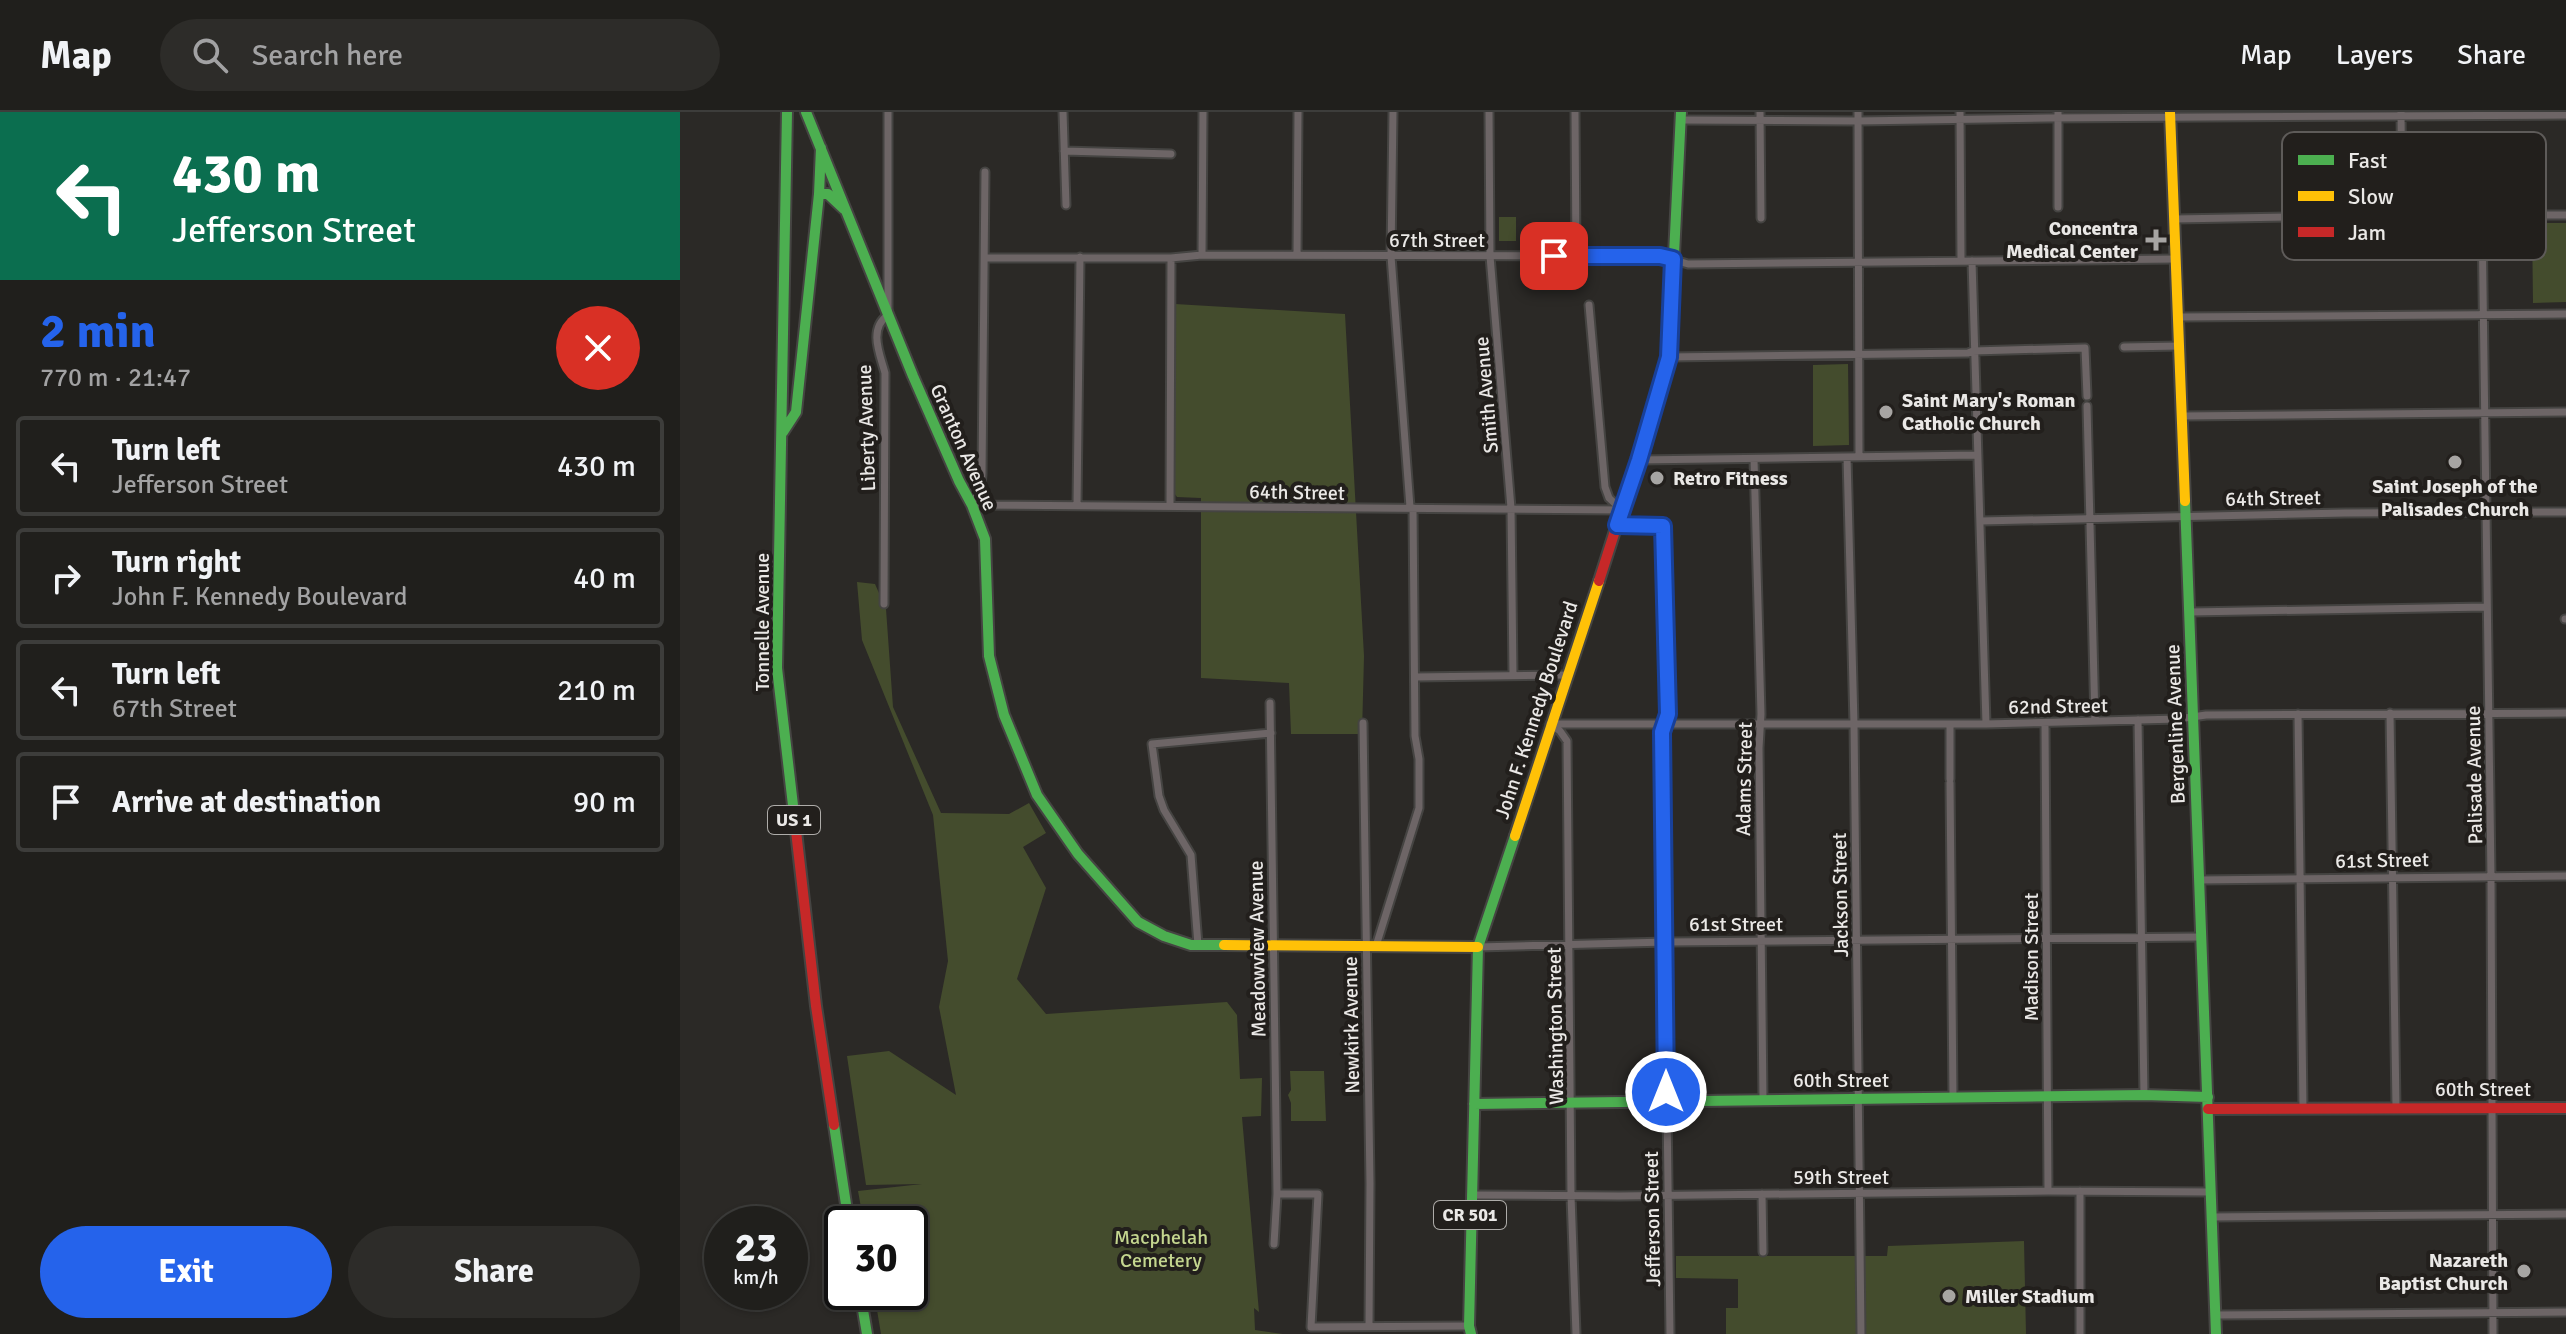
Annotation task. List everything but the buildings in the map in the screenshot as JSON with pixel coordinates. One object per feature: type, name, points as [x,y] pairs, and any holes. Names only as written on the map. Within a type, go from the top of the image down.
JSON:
[{"type":"street","name":"Tonnelle Avenue","points":[[787,112],[777,668],[816,1006],[846,1206]]},
{"type":"street","name":"Granton Avenue","points":[[806,112],[888,315],[985,539],[989,656],[1004,715],[1037,795],[1078,854],[1138,922],[1164,936],[1198,945],[1272,946]]},
{"type":"street","name":"Liberty Avenue","points":[[884,604],[885,373],[876,336],[881,320],[888,315],[888,112]]},
{"type":"street","points":[[1063,112],[1066,205]]},
{"type":"street","points":[[1202,255],[1203,112]]},
{"type":"street","points":[[1297,255],[1298,112]]},
{"type":"street","points":[[1371,946],[1419,808],[1411,508],[1391,256],[1393,112]]},
{"type":"street","name":"Smith Avenue","points":[[1489,112],[1490,256],[1511,508],[1513,675]]},
{"type":"street","points":[[1575,112],[1576,256]]},
{"type":"street","points":[[2058,115],[2058,207]]},
{"type":"street","name":"Bergenline Avenue","points":[[2170,115],[2216,1334]]},
{"type":"street","points":[[1681,116],[2566,115]]},
{"type":"street","name":"John F. Kennedy Boulevard","points":[[1468,1331],[1478,947],[1639,460],[1669,357],[1681,116]]},
{"type":"street","points":[[1760,116],[1761,218]]},
{"type":"street","points":[[1858,116],[1859,456]]},
{"type":"street","points":[[1960,116],[1961,260]]},
{"type":"street","points":[[783,433],[796,412],[821,148]]},
{"type":"street","points":[[1064,151],[1171,154]]},
{"type":"street","points":[[972,505],[981,486],[982,474],[985,172]]},
{"type":"street","points":[[819,194],[828,194],[844,209]]},
{"type":"street","points":[[2175,219],[2282,217]]},
{"type":"street","name":"67th Street","points":[[985,258],[1660,256],[1688,264],[2176,259]]},
{"type":"street","points":[[1077,505],[1080,257]]},
{"type":"street","points":[[1170,505],[1171,258]]},
{"type":"street","name":"Palisade Avenue","points":[[2483,260],[2493,1334]]},
{"type":"street","points":[[1972,261],[1986,724]]},
{"type":"street","points":[[1589,305],[1605,487],[1609,498],[1622,510]]},
{"type":"street","points":[[2179,317],[2566,314]]},
{"type":"street","points":[[2124,347],[2180,346]]},
{"type":"street","points":[[1669,357],[1968,353],[2085,348],[2087,396]]},
{"type":"street","points":[[2087,406],[2095,721]]},
{"type":"street","points":[[2182,416],[2566,412]]},
{"type":"street","points":[[1639,460],[1977,455]]},
{"type":"street","name":"Jackson Street","points":[[1847,457],[1854,724],[1861,1334]]},
{"type":"street","name":"Adams Street","points":[[1754,459],[1761,714],[1763,1099]]},
{"type":"street","name":"64th Street","points":[[972,505],[1622,510]]},
{"type":"street","name":"64th Street","points":[[1981,521],[2566,512]]},
{"type":"street","name":"Jefferson Street","points":[[1617,525],[1663,526],[1668,714],[1662,732],[1670,1334]]},
{"type":"street","points":[[2190,612],[2487,607]]},
{"type":"street","points":[[1415,677],[1566,675]]},
{"type":"street","name":"Meadowview Avenue","points":[[1270,703],[1277,1194],[1274,1244]]},
{"type":"street","points":[[2390,713],[2396,1107]]},
{"type":"street","name":"62nd Street","points":[[1550,724],[1986,724],[2298,714],[2566,713]]},
{"type":"street","points":[[2298,714],[2303,1108]]},
{"type":"street","points":[[2138,720],[2144,1095]]},
{"type":"street","name":"Newkirk Avenue","points":[[1363,723],[1371,946],[1369,1326]]},
{"type":"street","name":"Madison Street","points":[[2045,723],[2048,1191]]},
{"type":"street","name":"Washington Street","points":[[1550,724],[1567,741],[1571,1196],[1576,1334]]},
{"type":"street","points":[[1950,724],[1953,1098]]},
{"type":"street","points":[[1198,945],[1191,855],[1159,796],[1152,744],[1271,733]]},
{"type":"street","name":"61st Street","points":[[2199,880],[2566,876]]},
{"type":"street","name":"61st Street","points":[[1272,946],[1478,947],[2201,937]]},
{"type":"street","name":"60th Street","points":[[1474,1104],[2144,1095],[2208,1103],[2303,1108],[2566,1108]]},
{"type":"street","points":[[2080,1191],[2080,1334]]},
{"type":"street","name":"59th Street","points":[[1471,1195],[2211,1192]]},
{"type":"street","points":[[1277,1194],[1318,1194],[1311,1327],[1369,1326],[1468,1331]]},
{"type":"street","points":[[1762,1194],[1763,1252]]},
{"type":"street","points":[[2212,1217],[2566,1214]]},
{"type":"street","points":[[863,1310],[867,1334]]},
{"type":"street","points":[[2216,1315],[2566,1312]]},
{"type":"green space","points":[[1499,217],[1516,217],[1516,241],[1499,241]]},
{"type":"green space","points":[[2546,223],[2566,223],[2566,302],[2533,303],[2532,260],[2546,260]]},
{"type":"green space","points":[[1175,304],[1345,314],[1364,656],[1362,734],[1291,734],[1289,683],[1201,678],[1201,498],[1177,497],[1174,493]]},
{"type":"green space","points":[[1848,364],[1849,445],[1813,446],[1813,365]]},
{"type":"green space","name":"Macphelah Cemetery","points":[[857,582],[875,584],[886,609],[893,707],[941,813],[1009,814],[1029,803],[1046,833],[1023,847],[1046,888],[1017,979],[1046,1014],[1227,1002],[1237,1015],[1240,1079],[1262,1078],[1261,1116],[1242,1117],[1259,1312],[1254,1308],[1255,1330],[1283,1334],[881,1334],[877,1310],[928,1310],[928,1206],[861,1206],[858,1191],[922,1184],[866,1185],[847,1056],[889,1051],[956,1095],[939,1007],[948,961],[933,815],[862,640]]},
{"type":"green space","points":[[1290,1071],[1324,1071],[1326,1121],[1291,1121],[1288,1095],[1291,1090]]},
{"type":"green space","points":[[2024,1241],[2026,1334],[1726,1334],[1726,1308],[1738,1308],[1738,1279],[1676,1278],[1676,1256],[1887,1256],[1888,1246]]},
{"type":"traffic: fast","points":[[787,112],[777,668],[796,831]]},
{"type":"traffic: fast","points":[[806,112],[913,376],[985,539],[989,656],[1004,715],[1037,795],[1078,854],[1138,922],[1164,936],[1191,945],[1224,945]]},
{"type":"traffic: fast","points":[[1656,402],[1669,357],[1681,112]]},
{"type":"traffic: fast","points":[[783,432],[796,412],[821,148]]},
{"type":"traffic: fast","points":[[819,194],[828,194],[844,209]]},
{"type":"traffic: fast","points":[[2185,501],[2216,1334]]},
{"type":"traffic: fast","points":[[1471,1334],[1478,947],[1515,836]]},
{"type":"traffic: fast","points":[[1474,1104],[2144,1095],[2208,1097]]},
{"type":"traffic: fast","points":[[834,1125],[846,1206]]},
{"type":"traffic: fast","points":[[863,1310],[867,1334]]},
{"type":"traffic: slow","points":[[2170,112],[2185,501]]},
{"type":"traffic: slow","points":[[1515,836],[1599,581]]},
{"type":"traffic: slow","points":[[1224,945],[1478,947]]},
{"type":"traffic: jam","points":[[1599,581],[1656,402]]},
{"type":"traffic: jam","points":[[796,831],[816,1006],[834,1125]]},
{"type":"traffic: jam","points":[[2208,1109],[2566,1108]]},
{"type":"place","name":"Concentra Medical Center","points":[[2156,240]]},
{"type":"place","name":"Saint Mary's Roman Catholic Church","points":[[1886,412]]},
{"type":"place","name":"Saint Joseph of the Palisades Church","points":[[2455,462]]},
{"type":"place","name":"Retro Fitness","points":[[1657,478]]},
{"type":"place","name":"Nazareth Baptist Church","points":[[2524,1271]]},
{"type":"place","name":"Miller Stadium","points":[[1949,1296]]},
{"type":"route","points":[[1554,256],[1660,256],[1673,259],[1669,357],[1617,525],[1663,526],[1668,714],[1662,732],[1666,1092]]}]
